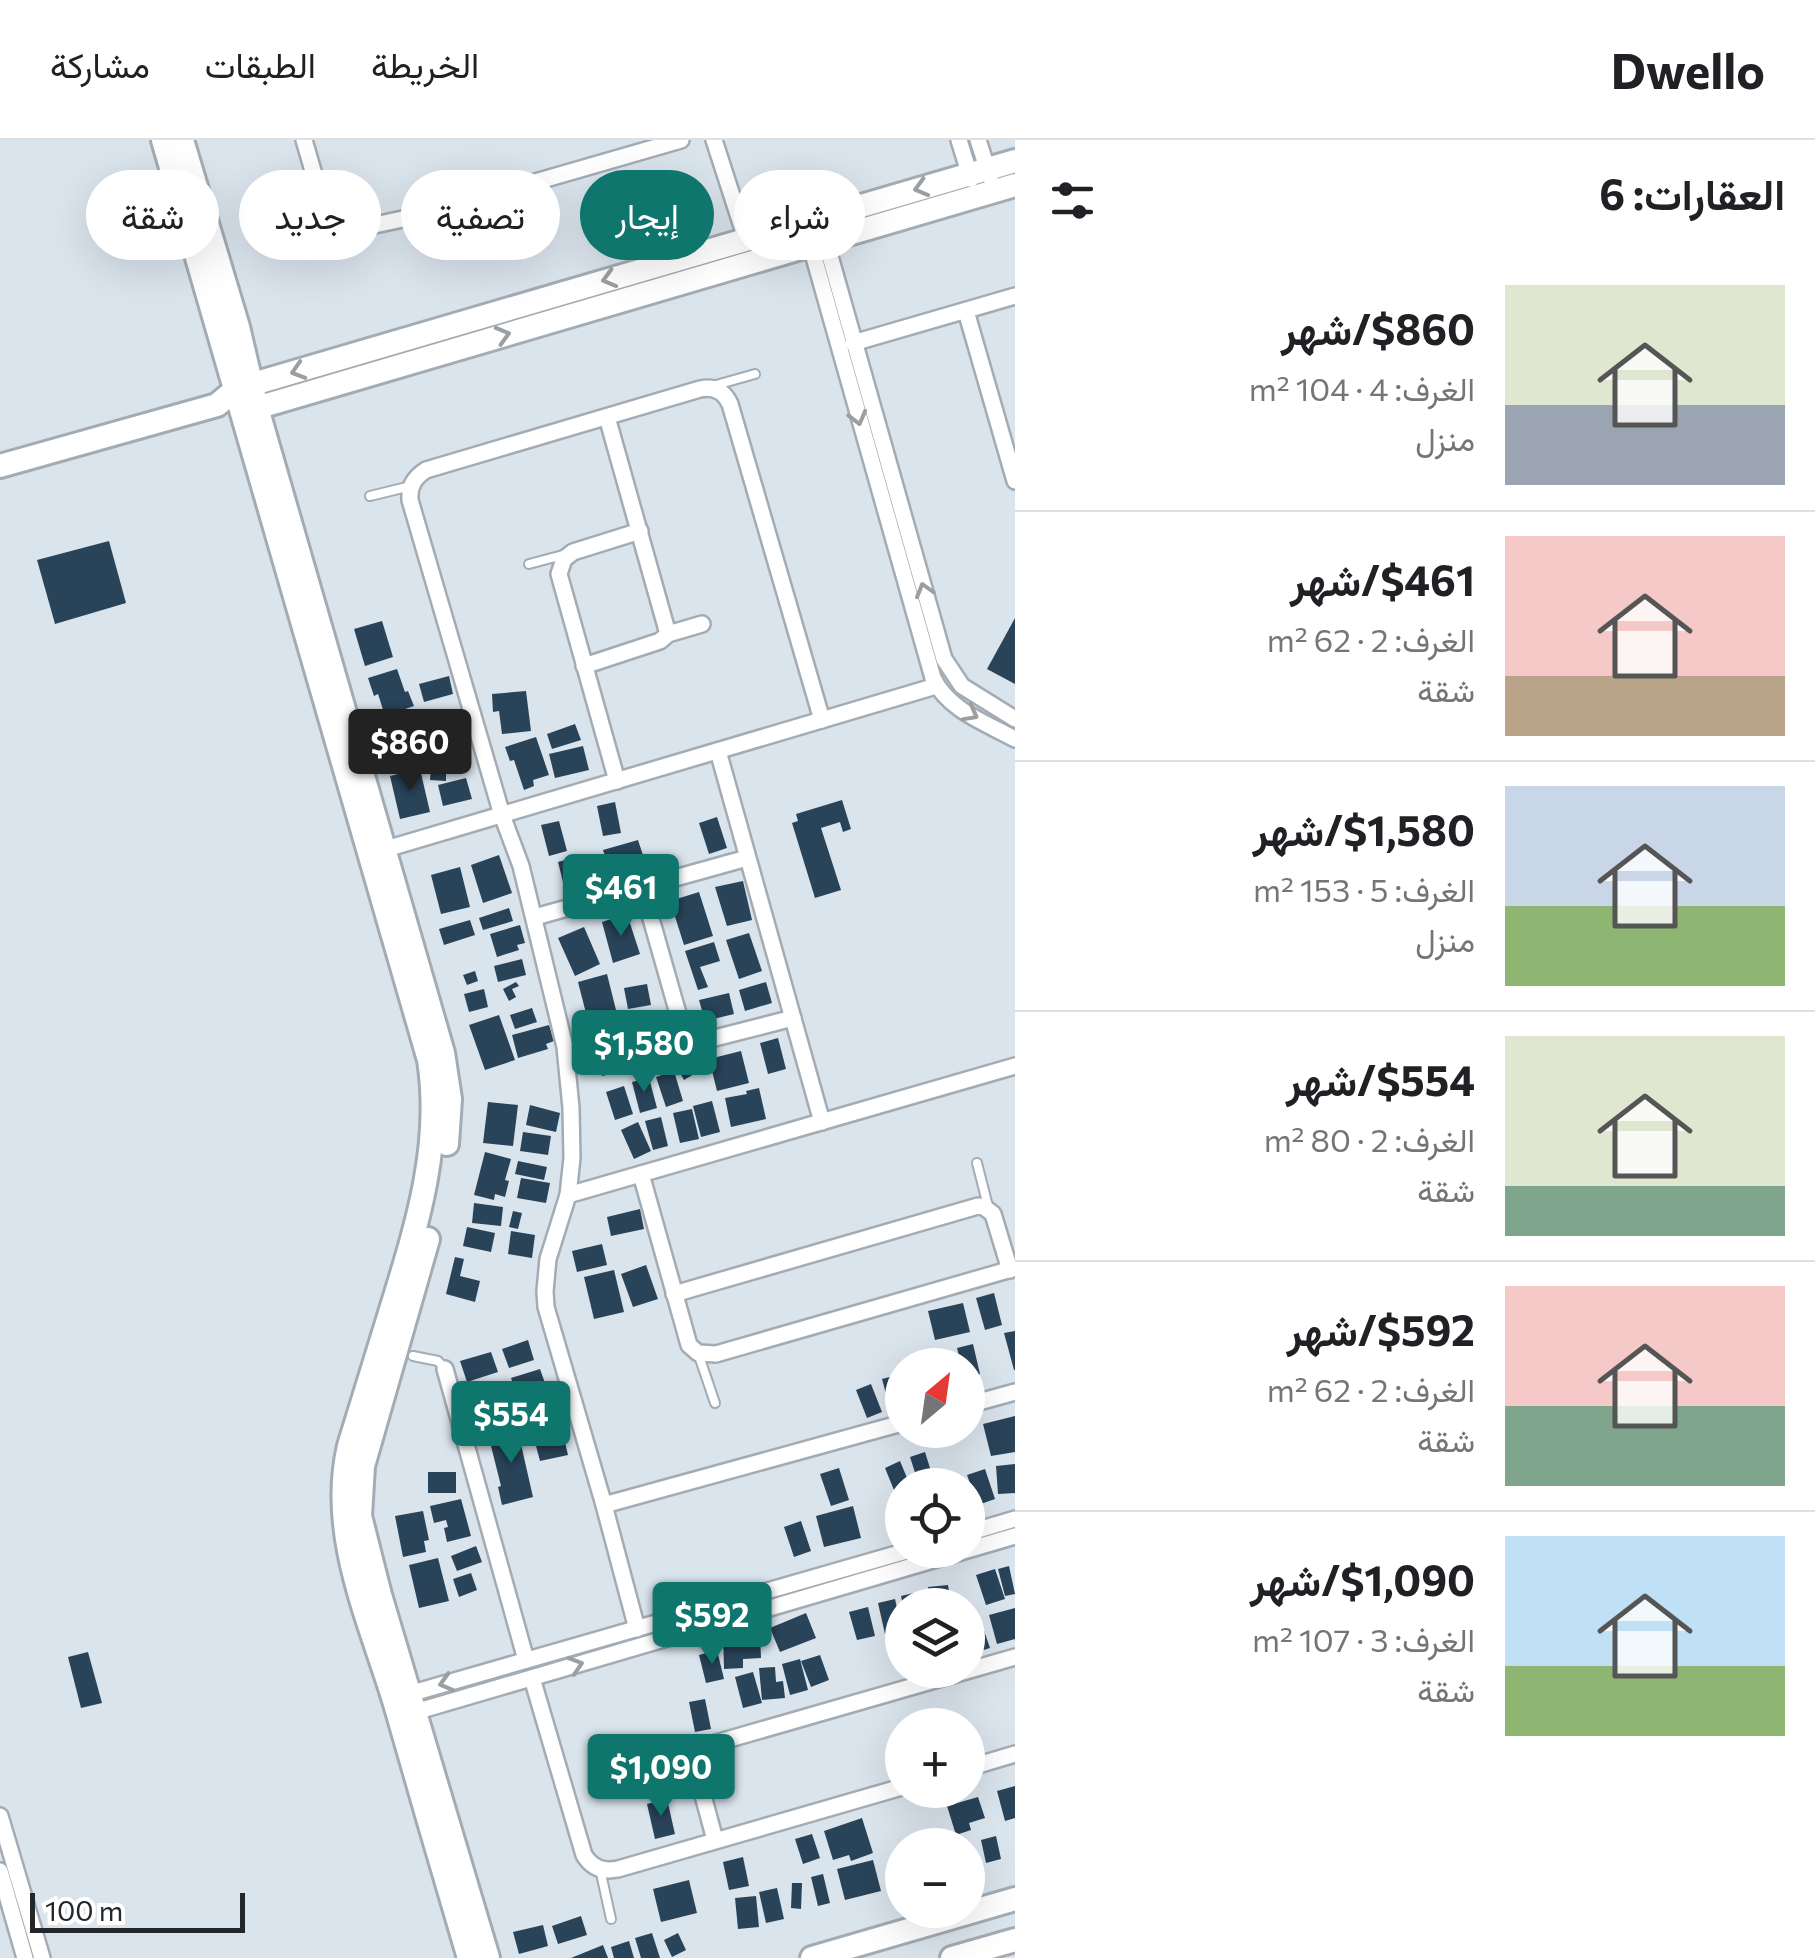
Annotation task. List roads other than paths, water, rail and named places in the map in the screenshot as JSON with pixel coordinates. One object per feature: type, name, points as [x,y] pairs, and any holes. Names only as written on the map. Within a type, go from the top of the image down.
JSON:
[{"type":"street","points":[[163,140],[386,849],[420,1000]]},
{"type":"street","points":[[182,140],[238,327],[247,398],[420,1000],[448,1072],[449,1126],[442,1184],[362,1466],[360,1516],[371,1597],[400,1720],[468,1958]]},
{"type":"street","points":[[304,140],[325,212],[347,228],[361,228],[421,215],[680,140]]},
{"type":"street","points":[[714,140],[734,202]]},
{"type":"street","points":[[959,140],[988,183]]},
{"type":"street","points":[[978,140],[988,183]]},
{"type":"street","points":[[865,217],[988,183],[1015,161]]},
{"type":"street","points":[[247,398],[455,324],[734,243]]},
{"type":"street","points":[[0,466],[217,405],[463,346],[734,257]]},
{"type":"street","points":[[823,260],[889,499],[948,669],[962,686],[1015,719]]},
{"type":"street","points":[[825,260],[853,343],[936,686],[956,706],[1015,738]]},
{"type":"street","points":[[853,343],[1015,296]]},
{"type":"street","points":[[966,311],[1008,427],[1015,480]]},
{"type":"street","points":[[455,324],[463,346]]},
{"type":"street","points":[[636,1629],[546,1307],[548,1259],[568,1194],[572,1158],[570,1082],[560,1017],[521,866],[502,815],[410,500],[414,479],[426,470],[606,416],[706,388],[719,390],[730,404],[822,720]]},
{"type":"street","points":[[606,416],[668,634]]},
{"type":"street","points":[[617,781],[558,574],[564,559],[573,552],[640,531]]},
{"type":"street","points":[[584,666],[702,624]]},
{"type":"street","points":[[386,849],[936,686]]},
{"type":"street","points":[[718,751],[822,1122]]},
{"type":"street","points":[[535,918],[747,858]]},
{"type":"street","points":[[642,888],[684,1031],[703,1041],[793,1018]]},
{"type":"street","points":[[568,1194],[1015,1066]]},
{"type":"street","points":[[641,1174],[674,1294],[689,1346],[698,1353],[716,1354],[1012,1269],[995,1219],[984,1207],[972,1207],[674,1294]]},
{"type":"street","points":[[445,1369],[526,1660]]},
{"type":"street","points":[[985,1400],[1015,1392]]},
{"type":"street","points":[[604,1504],[885,1428]]},
{"type":"street","points":[[985,1528],[1015,1519]]},
{"type":"street","points":[[412,1703],[526,1660],[636,1629],[680,1625],[1015,1536]]},
{"type":"street","points":[[412,1703],[532,1678],[885,1558]]},
{"type":"street","points":[[371,1597],[412,1703],[488,1958]]},
{"type":"street","points":[[716,1840],[695,1768],[696,1753],[706,1746],[1015,1657]]},
{"type":"street","points":[[532,1678],[584,1855],[600,1869],[618,1869],[885,1792]]},
{"type":"street","points":[[985,1763],[1015,1754]]},
{"type":"street","points":[[0,1816],[42,1958]]},
{"type":"street","points":[[0,1871],[26,1958]]},
{"type":"street","points":[[812,1958],[1015,1899]]},
{"type":"street","points":[[0,1940],[19,1935]]},
{"type":"street","points":[[952,1958],[1015,1940]]},
{"type":"lane","points":[[706,388],[755,374]]},
{"type":"lane","points":[[370,496],[411,486]]},
{"type":"lane","points":[[529,564],[573,552]]},
{"type":"lane","points":[[654,1052],[703,1041]]},
{"type":"lane","points":[[977,1163],[989,1210]]},
{"type":"lane","points":[[698,1353],[715,1403]]},
{"type":"lane","points":[[414,1356],[438,1361],[445,1369]]},
{"type":"lane","points":[[646,1768],[696,1753]]},
{"type":"lane","points":[[600,1869],[611,1919]]}]
